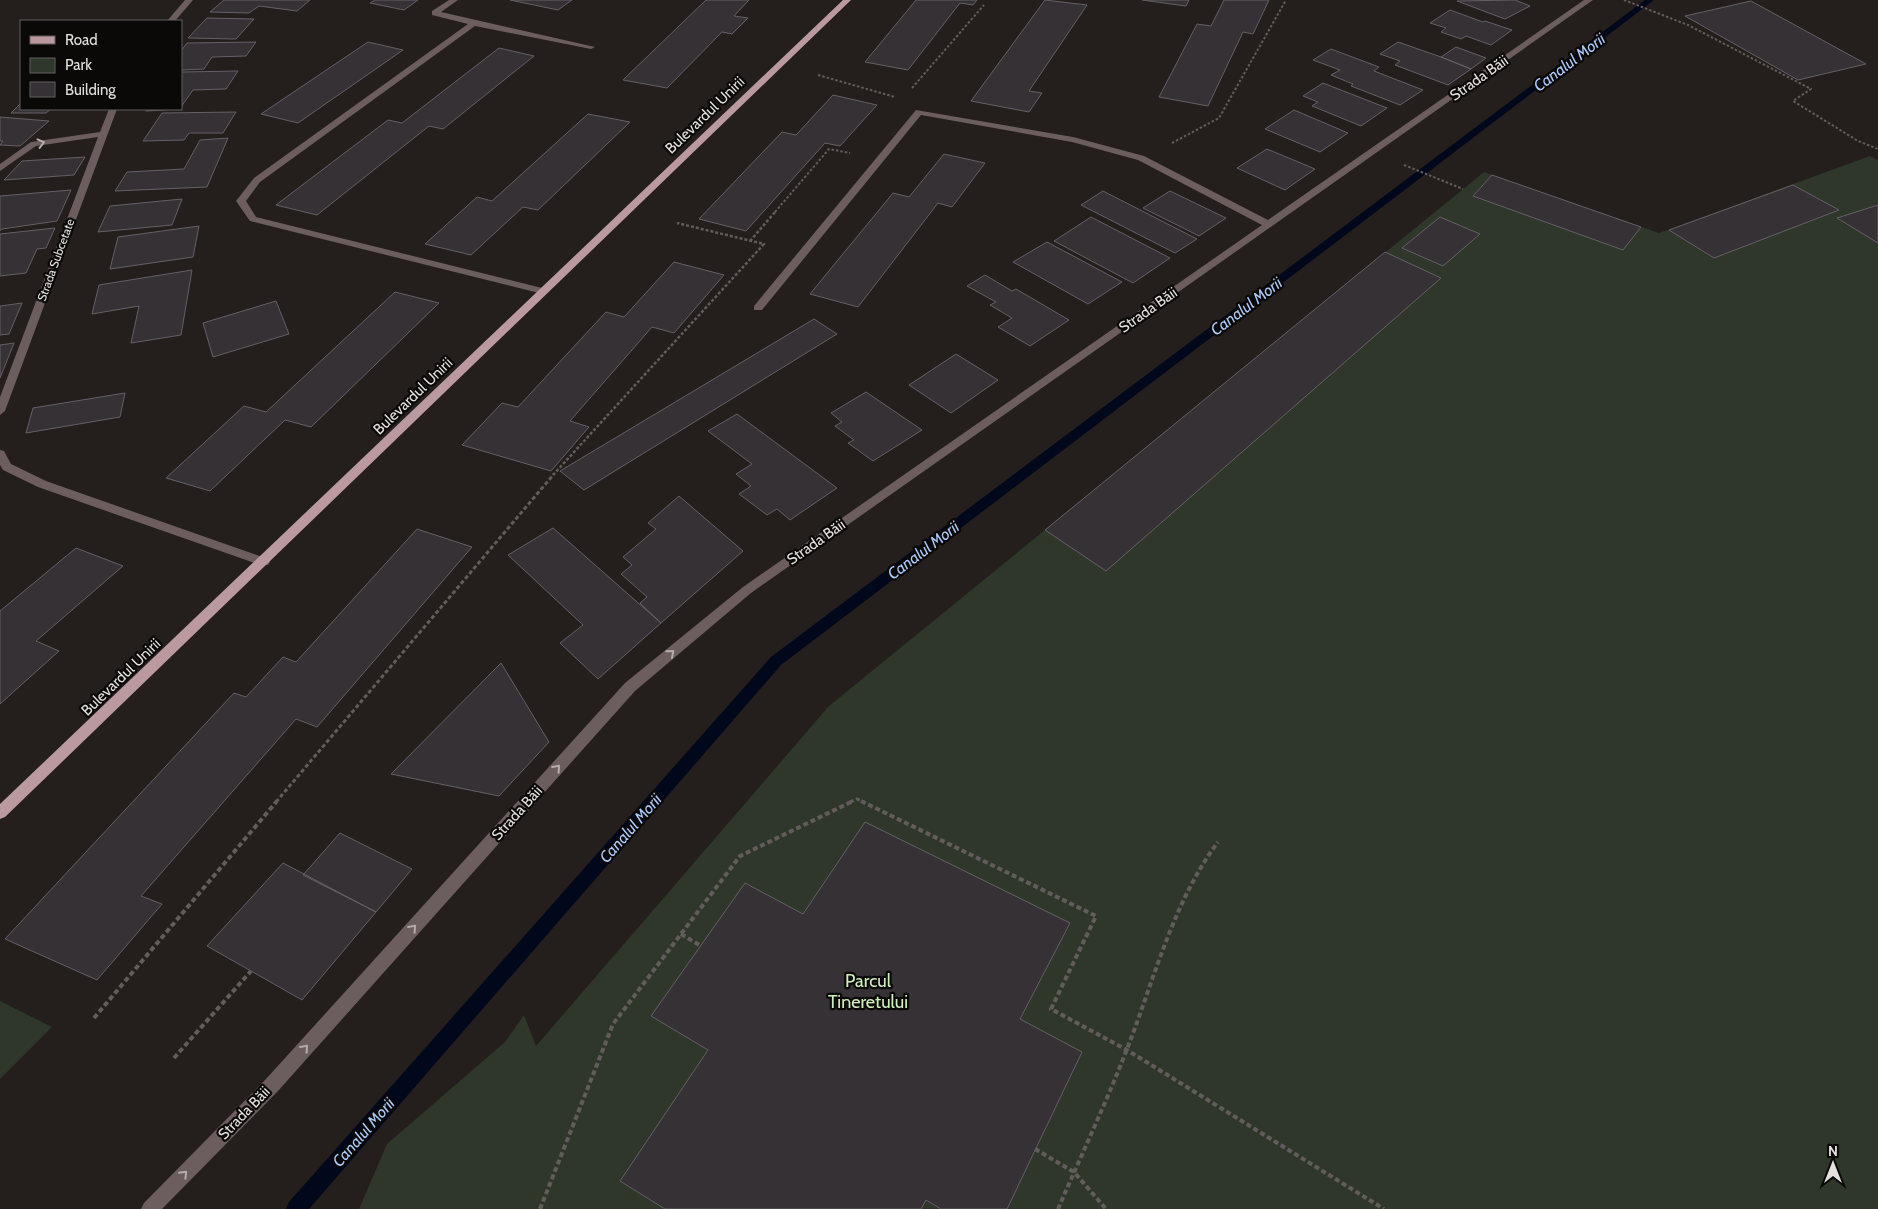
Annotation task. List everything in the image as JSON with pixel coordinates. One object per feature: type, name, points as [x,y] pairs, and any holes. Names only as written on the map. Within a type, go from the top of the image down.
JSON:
[{"type":"main road","name":"Bulevardul Unirii","points":[[0,813],[264,562],[847,0]]},
{"type":"street","points":[[172,20],[189,0]]},
{"type":"street","points":[[454,0],[435,13],[474,23],[591,46]]},
{"type":"street","name":"Strada Băii","points":[[150,1209],[272,1084],[630,687],[747,590],[1589,0]]},
{"type":"street","points":[[474,23],[257,180],[241,201],[253,219],[543,291]]},
{"type":"street","name":"Strada Subcetate","points":[[0,411],[113,110]]},
{"type":"street","points":[[758,308],[919,112],[1072,140],[1141,158],[1270,225]]},
{"type":"street","points":[[0,168],[34,144],[103,134]]},
{"type":"street","points":[[0,454],[7,467],[42,484],[264,562]]},
{"type":"path","points":[[1141,158],[1219,118],[1286,0]]},
{"type":"path","points":[[1624,0],[1688,25],[1811,89],[1793,100],[1858,141],[1878,149]]},
{"type":"path","points":[[906,94],[984,6]]},
{"type":"path","points":[[890,104],[896,98]]},
{"type":"path","points":[[750,241],[829,149],[851,153]]},
{"type":"path","points":[[1374,152],[1463,189]]},
{"type":"path","points":[[94,1018],[557,470],[764,244],[677,223]]},
{"type":"path","points":[[540,1209],[614,1024],[740,856],[857,799],[1096,916],[1051,1009],[1127,1050],[1384,1209]]},
{"type":"path","points":[[1058,1209],[1127,1050],[1162,953],[1199,866],[1218,842]]},
{"type":"path","points":[[681,934],[700,946]]},
{"type":"path","points":[[174,1058],[251,971]]},
{"type":"path","points":[[1035,1149],[1074,1172],[1106,1209]]},
{"type":"green space","name":"Parcul Tineretului","points":[[1870,156],[1878,160],[1878,1209],[359,1209],[387,1144],[505,1042],[524,1015],[536,1046],[829,706],[1484,172],[1659,233]]},
{"type":"green space","points":[[0,1001],[52,1027],[0,1079]]},
{"type":"building","points":[[224,0],[310,0],[297,11],[259,6],[249,13],[210,12]]},
{"type":"building","points":[[375,0],[418,0],[404,10],[370,3]]},
{"type":"building","points":[[510,0],[572,0],[558,10]]},
{"type":"building","points":[[706,0],[749,0],[734,16],[748,18],[732,34],[722,32],[667,88],[623,80]]},
{"type":"building","points":[[916,0],[977,0],[973,5],[960,3],[908,70],[865,62]]},
{"type":"building","points":[[1045,0],[1087,5],[1029,91],[1042,93],[1029,112],[971,101]]},
{"type":"building","points":[[1142,0],[1189,0],[1186,6]]},
{"type":"building","points":[[1224,0],[1269,0],[1253,34],[1243,32],[1208,106],[1159,97],[1197,24],[1211,26]]},
{"type":"building","points":[[1515,0],[1530,6],[1505,19],[1457,1]]},
{"type":"building","points":[[1751,1],[1866,64],[1798,80],[1685,16]]},
{"type":"building","points":[[1450,10],[1512,30],[1491,45],[1466,36],[1461,39],[1441,32],[1446,28],[1430,23]]},
{"type":"building","points":[[207,18],[254,19],[236,39],[188,38]]},
{"type":"building","points":[[256,42],[246,56],[212,57],[204,69],[182,70],[182,50],[187,43]]},
{"type":"building","points":[[368,42],[403,50],[298,123],[261,114]]},
{"type":"building","points":[[1398,42],[1471,69],[1448,85],[1395,65],[1400,61],[1380,54]]},
{"type":"building","points":[[1456,47],[1486,58],[1471,69],[1441,57]]},
{"type":"building","points":[[499,48],[534,56],[443,129],[429,126],[317,215],[276,205],[388,120],[402,123]]},
{"type":"building","points":[[1331,49],[1379,67],[1374,71],[1423,90],[1400,105],[1351,86],[1353,84],[1331,75],[1340,70],[1313,60]]},
{"type":"building","points":[[238,71],[226,89],[193,90],[182,106],[182,72]]},
{"type":"building","points":[[1323,83],[1387,108],[1361,126],[1312,106],[1318,102],[1303,96]]},
{"type":"building","points":[[833,95],[877,105],[840,146],[825,143],[746,231],[699,219],[782,132],[796,135]]},
{"type":"building","points":[[20,104],[20,110],[50,110],[46,113],[11,113]]},
{"type":"building","points":[[1294,110],[1348,133],[1320,152],[1265,129]]},
{"type":"building","points":[[236,112],[223,133],[189,133],[184,140],[143,141],[162,113]]},
{"type":"building","points":[[588,114],[630,122],[538,210],[523,207],[471,255],[425,244],[477,197],[492,201]]},
{"type":"building","points":[[0,117],[49,121],[20,146],[0,145],[3,141],[0,141]]},
{"type":"building","points":[[228,138],[207,187],[115,191],[127,172],[184,169],[200,140]]},
{"type":"building","points":[[1267,149],[1315,169],[1285,190],[1237,168]]},
{"type":"building","points":[[944,154],[985,163],[952,207],[938,203],[858,307],[810,294],[893,193],[909,197]]},
{"type":"building","points":[[85,157],[74,175],[4,180],[22,161]]},
{"type":"building","points":[[1492,175],[1641,227],[1623,250],[1473,196]]},
{"type":"building","points":[[1793,185],[1839,210],[1714,258],[1669,230]]},
{"type":"building","points":[[71,190],[57,221],[2,229],[0,231],[0,196]]},
{"type":"building","points":[[1103,191],[1197,239],[1175,253],[1081,205]]},
{"type":"building","points":[[1170,191],[1226,218],[1199,236],[1143,208]]},
{"type":"building","points":[[182,199],[172,225],[98,232],[110,206]]},
{"type":"building","points":[[1878,205],[1878,243],[1837,218]]},
{"type":"building","points":[[1091,217],[1170,258],[1133,283],[1054,241]]},
{"type":"building","points":[[1440,217],[1480,234],[1443,266],[1402,248]]},
{"type":"building","points":[[199,226],[193,257],[110,269],[118,237]]},
{"type":"building","points":[[55,228],[46,248],[37,249],[26,273],[0,276],[0,234]]},
{"type":"building","points":[[1047,242],[1122,282],[1088,304],[1013,262]]},
{"type":"building","points":[[1385,252],[1441,278],[1106,571],[1045,530]]},
{"type":"building","points":[[674,262],[724,275],[674,333],[652,327],[570,421],[589,427],[551,471],[462,445],[502,403],[518,407],[606,312],[624,317]]},
{"type":"building","points":[[192,270],[181,335],[131,343],[139,306],[92,314],[99,285]]},
{"type":"building","points":[[985,275],[1012,291],[1016,289],[1069,320],[1030,346],[998,327],[1012,318],[990,305],[996,302],[967,286]]},
{"type":"building","points":[[395,292],[439,303],[311,427],[285,420],[210,491],[166,478],[244,406],[266,412]]},
{"type":"building","points":[[276,301],[289,334],[213,357],[203,323]]},
{"type":"building","points":[[22,303],[9,334],[0,335],[0,306]]},
{"type":"building","points":[[814,319],[837,334],[584,490],[560,471]]},
{"type":"building","points":[[14,343],[0,378],[0,345]]},
{"type":"building","points":[[956,354],[998,380],[951,413],[909,385]]},
{"type":"building","points":[[866,392],[922,430],[873,461],[848,443],[854,440],[835,426],[842,422],[831,413]]},
{"type":"building","points":[[125,393],[120,417],[26,433],[33,408]]},
{"type":"building","points":[[737,414],[837,488],[790,520],[777,509],[767,515],[739,494],[751,486],[736,474],[752,464],[708,431]]},
{"type":"building","points":[[679,496],[743,551],[661,623],[640,603],[647,597],[621,574],[632,565],[623,557],[656,529],[648,523]]},
{"type":"building","points":[[553,528],[661,623],[598,679],[560,643],[583,625],[508,555]]},
{"type":"building","points":[[417,529],[472,547],[317,727],[296,719],[141,896],[162,904],[97,980],[5,939],[234,693],[246,697],[283,657],[296,662]]},
{"type":"building","points":[[76,548],[123,566],[36,641],[59,651],[0,704],[0,611]]},
{"type":"building","points":[[501,663],[549,742],[499,796],[391,774]]},
{"type":"building","points":[[865,822],[1070,923],[1020,1019],[1082,1052],[1007,1209],[941,1209],[926,1200],[921,1209],[665,1209],[620,1181],[708,1050],[651,1016],[745,883],[803,914]]},
{"type":"building","points":[[340,833],[412,869],[376,912],[303,875]]},
{"type":"building","points":[[283,863],[376,912],[302,1000],[207,946]]},
{"type":"waterway","name":"Canalul Morii","points":[[296,1209],[776,661],[1650,0]]}]
